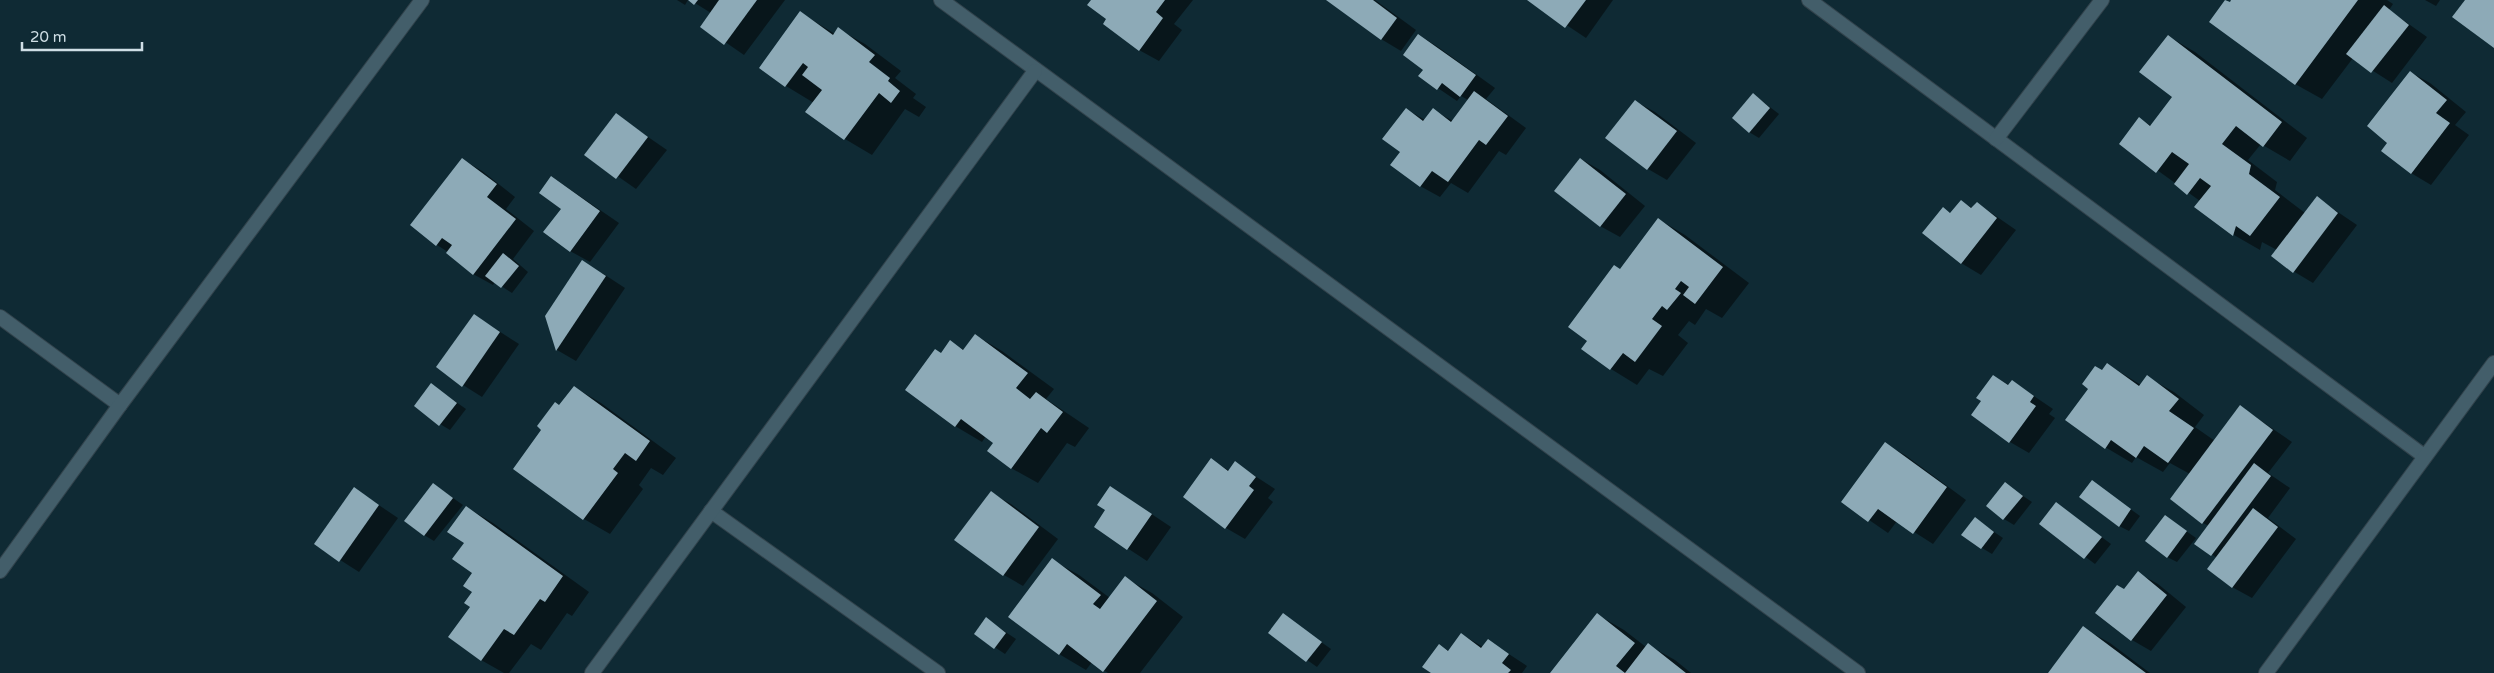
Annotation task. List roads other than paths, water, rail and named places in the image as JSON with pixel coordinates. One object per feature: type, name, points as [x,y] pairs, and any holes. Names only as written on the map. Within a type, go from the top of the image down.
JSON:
[{"type":"street","points":[[0,571],[120,405],[422,0]]},
{"type":"street","points":[[941,0],[1035,71],[1858,673]]},
{"type":"street","points":[[1809,0],[2424,456]]},
{"type":"street","points":[[1996,139],[2102,0]]},
{"type":"street","points":[[592,673],[1035,71]]},
{"type":"street","points":[[0,317],[120,405]]},
{"type":"street","points":[[2266,673],[2494,363]]},
{"type":"street","points":[[711,512],[938,673]]}]
